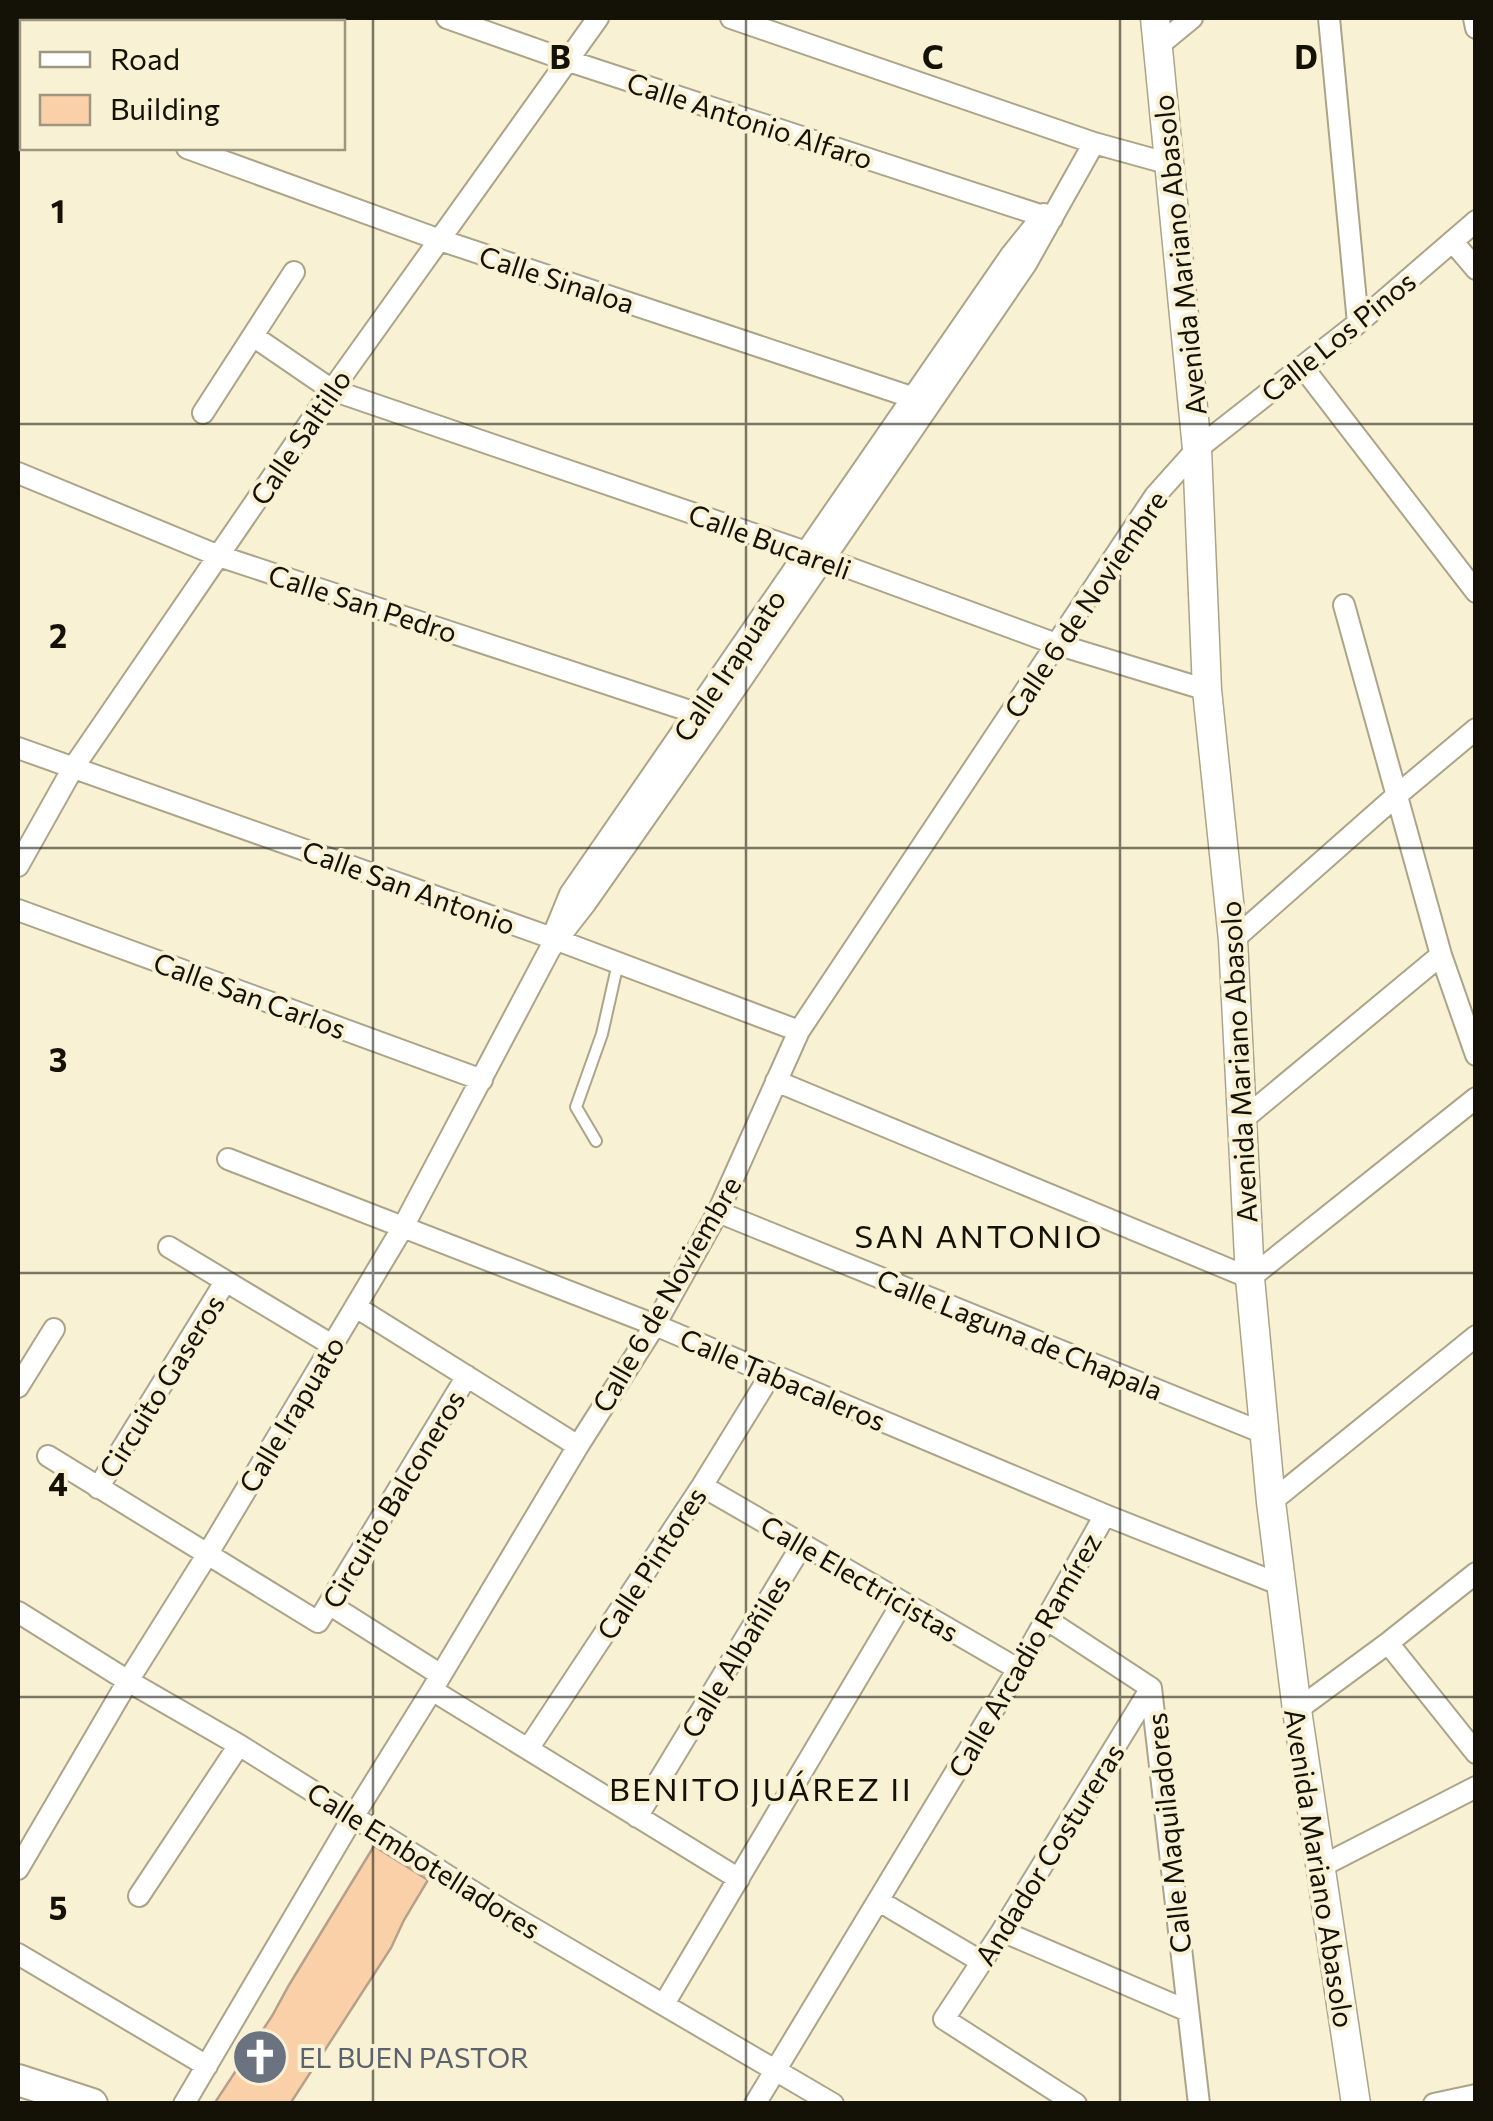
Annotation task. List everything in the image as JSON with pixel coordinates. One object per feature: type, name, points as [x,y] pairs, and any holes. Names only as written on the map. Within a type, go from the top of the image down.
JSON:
[{"type":"main road","points":[[18,2080],[92,2104]]},
{"type":"street","name":"Calle Antonio Alfaro","points":[[447,18],[1048,218]]},
{"type":"street","name":"Calle Saltillo","points":[[18,866],[73,768],[332,390],[598,18]]},
{"type":"street","points":[[731,18],[1094,143],[1170,164]]},
{"type":"street","name":"Avenida Mariano Abasolo","points":[[1155,18],[1198,449],[1208,690],[1233,940],[1250,1278],[1271,1502],[1297,1710],[1356,2104]]},
{"type":"street","points":[[1158,46],[1192,18]]},
{"type":"street","points":[[1329,18],[1358,322]]},
{"type":"street","points":[[1474,18],[1476,28]]},
{"type":"street","name":"Calle Irapuato","points":[[18,1870],[403,1227],[553,943],[570,894],[705,716],[921,401],[1011,255],[1048,218],[1094,143]]},
{"type":"street","name":"Calle Sinaloa","points":[[193,150],[440,240],[921,401]]},
{"type":"street","name":"Calle Los Pinos","points":[[1198,449],[1358,322],[1476,221]]},
{"type":"street","points":[[1452,242],[1476,268]]},
{"type":"street","points":[[203,413],[294,272]]},
{"type":"street","name":"Calle Bucareli","points":[[253,336],[332,390],[815,556],[1056,644],[1208,690]]},
{"type":"street","points":[[1302,366],[1476,592]]},
{"type":"street","name":"Calle 6 de Noviembre","points":[[184,2104],[352,1817],[654,1326],[718,1212],[799,1031],[1155,496],[1198,449]]},
{"type":"street","name":"Calle San Pedro","points":[[18,474],[219,556],[705,716]]},
{"type":"street","points":[[1344,606],[1441,954],[1476,1055]]},
{"type":"street","points":[[1233,940],[1476,729]]},
{"type":"street","name":"Calle San Antonio","points":[[18,748],[799,1031]]},
{"type":"street","name":"Calle San Carlos","points":[[18,910],[482,1080]]},
{"type":"street","points":[[1241,1120],[1441,954]]},
{"type":"street","points":[[776,1081],[1250,1278],[1476,1098]]},
{"type":"street","name":"Calle Tabacaleros","points":[[228,1158],[654,1326],[1105,1516],[1280,1584]]},
{"type":"street","name":"Calle Laguna de Chapala","points":[[718,1212],[1266,1434]]},
{"type":"street","points":[[169,1247],[225,1282]]},
{"type":"street","name":"Circuito Gaseros","points":[[206,1555],[98,1488],[225,1282],[332,1345]]},
{"type":"street","name":"Circuito Balconeros","points":[[206,1555],[318,1622],[467,1376],[356,1307]]},
{"type":"street","points":[[18,1387],[54,1329]]},
{"type":"street","points":[[1271,1502],[1476,1336]]},
{"type":"street","name":"Calle Pintores","points":[[528,1749],[702,1486],[771,1374]]},
{"type":"street","points":[[467,1376],[578,1446]]},
{"type":"street","points":[[48,1456],[98,1488]]},
{"type":"street","name":"Calle Electricistas","points":[[702,1486],[1018,1669]]},
{"type":"street","name":"Calle Arcadio Ramírez","points":[[756,2104],[1018,1669],[1105,1516]]},
{"type":"street","name":"Calle Albañiles","points":[[636,1817],[802,1545]]},
{"type":"street","points":[[1297,1710],[1476,1574]]},
{"type":"street","points":[[664,2004],[902,1603]]},
{"type":"street","points":[[329,1604],[528,1749],[739,1879]]},
{"type":"street","name":"Calle Embotelladores","points":[[20,1618],[239,1744],[507,1913],[833,2104]]},
{"type":"street","name":"Calle Maquiladores","points":[[1046,1619],[1151,1688],[1200,2104]]},
{"type":"street","points":[[1388,1643],[1476,1752]]},
{"type":"street","name":"Andador Costureras","points":[[1076,2104],[944,2019],[1151,1688]]},
{"type":"street","points":[[139,1896],[239,1744]]},
{"type":"street","points":[[1320,1867],[1476,1787]]},
{"type":"street","points":[[879,1901],[982,1962]]},
{"type":"street","points":[[1002,1931],[1188,2011]]},
{"type":"street","points":[[18,1954],[207,2066]]},
{"type":"street","points":[[1434,2104],[1476,2094]]},
{"type":"lane","points":[[596,1142],[576,1107],[602,1034],[618,963]]},
{"type":"building","name":"EL BUEN PASTOR","points":[[374,1846],[428,1880],[391,1948],[290,2104],[214,2104],[272,2016]]},
{"type":"place","name":"EL BUEN PASTOR","points":[[260,2057]]},
{"type":"district","name":"SAN ANTONIO","points":[[979,1235]]},
{"type":"district","name":"BENITO JUÁREZ II","points":[[761,1788]]}]
